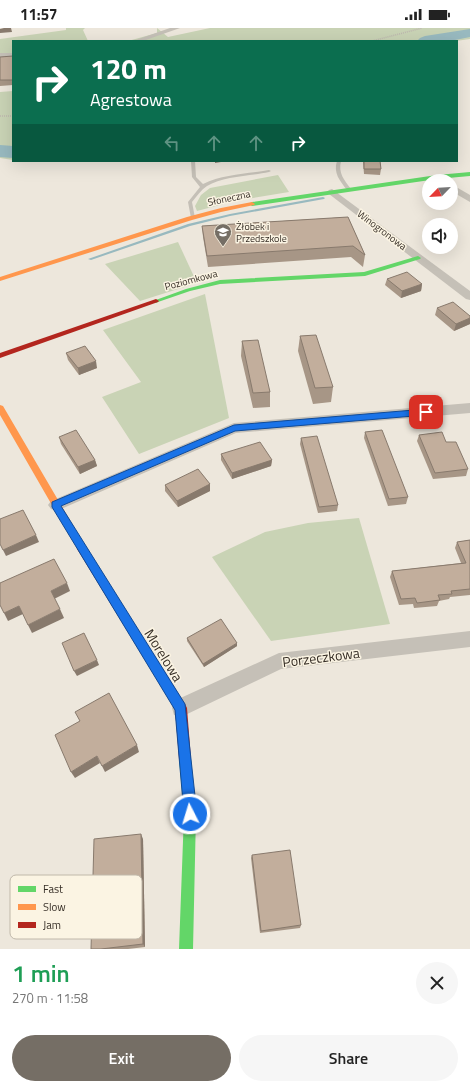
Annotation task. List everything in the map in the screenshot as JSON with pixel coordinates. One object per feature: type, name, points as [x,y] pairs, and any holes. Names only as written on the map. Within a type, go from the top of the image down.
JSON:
[{"type":"street","points":[[139,40],[177,28]]},
{"type":"street","points":[[0,55],[12,55]]},
{"type":"street","name":"Słoneczna","points":[[458,176],[470,174]]},
{"type":"street","name":"Słoneczna","points":[[0,279],[235,206],[422,181]]},
{"type":"street","points":[[458,191],[470,199]]},
{"type":"street","name":"Winogronowa","points":[[332,192],[470,297]]},
{"type":"street","name":"Poziomkowa","points":[[0,356],[188,290],[214,284],[365,274],[418,258]]},
{"type":"street","name":"Morelowa","points":[[0,408],[56,505],[181,708],[190,814],[186,949]]},
{"type":"street","points":[[56,505],[234,428],[470,408]]},
{"type":"street","name":"Porzeczkowa","points":[[181,708],[279,661],[470,639]]},
{"type":"lane","points":[[193,162],[194,177],[203,187]]},
{"type":"lane","points":[[338,162],[336,167],[339,176],[349,190]]},
{"type":"lane","points":[[193,218],[190,202],[207,184],[224,178],[269,171]]},
{"type":"path","points":[[376,40],[422,28]]},
{"type":"path","points":[[0,116],[12,116]]},
{"type":"green space","points":[[66,28],[85,28],[83,30],[88,40],[12,40],[12,57],[0,57],[0,39],[66,30]]},
{"type":"green space","points":[[157,28],[168,37],[210,28],[470,28],[470,39],[458,41],[132,40],[157,33]]},
{"type":"green space","points":[[12,91],[12,160],[0,158],[0,92]]},
{"type":"green space","points":[[278,175],[289,192],[235,201],[197,211],[195,206],[201,195],[210,188]]},
{"type":"green space","points":[[178,242],[197,283],[140,301],[105,264]]},
{"type":"green space","points":[[205,294],[229,418],[139,454],[102,397],[141,382],[103,330]]},
{"type":"green space","points":[[359,518],[390,624],[271,641],[212,557],[265,532],[308,523]]},
{"type":"building","points":[[12,56],[12,80],[0,80],[0,57]]},
{"type":"building","points":[[364,162],[380,162],[381,169],[364,169]]},
{"type":"building","points":[[348,217],[365,255],[353,246],[207,256],[202,226]]},
{"type":"building","points":[[407,272],[422,284],[402,291],[387,279]]},
{"type":"building","points":[[453,302],[470,316],[470,318],[456,324],[437,308]]},
{"type":"building","points":[[316,335],[333,387],[315,388],[300,336]]},
{"type":"building","points":[[258,340],[270,392],[253,393],[242,341]]},
{"type":"building","points":[[85,346],[96,361],[78,368],[66,353]]},
{"type":"building","points":[[76,430],[95,460],[78,467],[59,437]]},
{"type":"building","points":[[382,430],[408,497],[389,499],[365,432]]},
{"type":"building","points":[[442,432],[446,442],[456,442],[468,469],[435,473],[419,435]]},
{"type":"building","points":[[317,436],[338,505],[319,507],[301,438]]},
{"type":"building","points":[[260,442],[272,460],[232,473],[221,454]]},
{"type":"building","points":[[198,469],[210,484],[177,501],[165,485]]},
{"type":"building","points":[[23,510],[36,535],[3,550],[0,544],[0,519]]},
{"type":"building","points":[[470,540],[470,589],[451,591],[452,594],[438,595],[440,600],[417,603],[415,598],[401,599],[392,571],[466,563],[457,542]]},
{"type":"building","points":[[54,559],[67,583],[51,591],[60,609],[28,625],[19,606],[4,613],[0,605],[0,583]]},
{"type":"building","points":[[221,619],[237,643],[203,664],[187,638]]},
{"type":"building","points":[[84,633],[97,660],[74,671],[62,643]]},
{"type":"building","points":[[109,693],[137,745],[102,766],[97,756],[71,772],[55,735],[80,721],[75,712]]},
{"type":"building","points":[[141,834],[142,875],[93,875],[94,839]]},
{"type":"building","points":[[290,850],[301,925],[261,931],[252,855]]},
{"type":"building","points":[[142,889],[143,944],[91,949],[91,939],[142,939]]},
{"type":"waterway","points":[[431,40],[470,33]]},
{"type":"waterway","points":[[0,151],[12,152]]},
{"type":"waterway","points":[[90,259],[189,225],[230,215],[323,198]]},
{"type":"traffic: fast","points":[[252,204],[437,177],[470,174]]},
{"type":"traffic: fast","points":[[156,301],[188,290],[220,282],[365,274],[418,258]]},
{"type":"traffic: fast","points":[[185,759],[190,814],[186,949]]},
{"type":"traffic: slow","points":[[0,279],[190,218],[252,204]]},
{"type":"traffic: slow","points":[[0,408],[82,549]]},
{"type":"traffic: jam","points":[[0,356],[156,301]]},
{"type":"traffic: jam","points":[[82,549],[181,708],[185,759]]},
{"type":"place","name":"Żłobek i Przedszkole","points":[[223,247]]},
{"type":"route","points":[[190,814],[181,708],[56,505],[234,428],[298,424],[426,412]]}]
